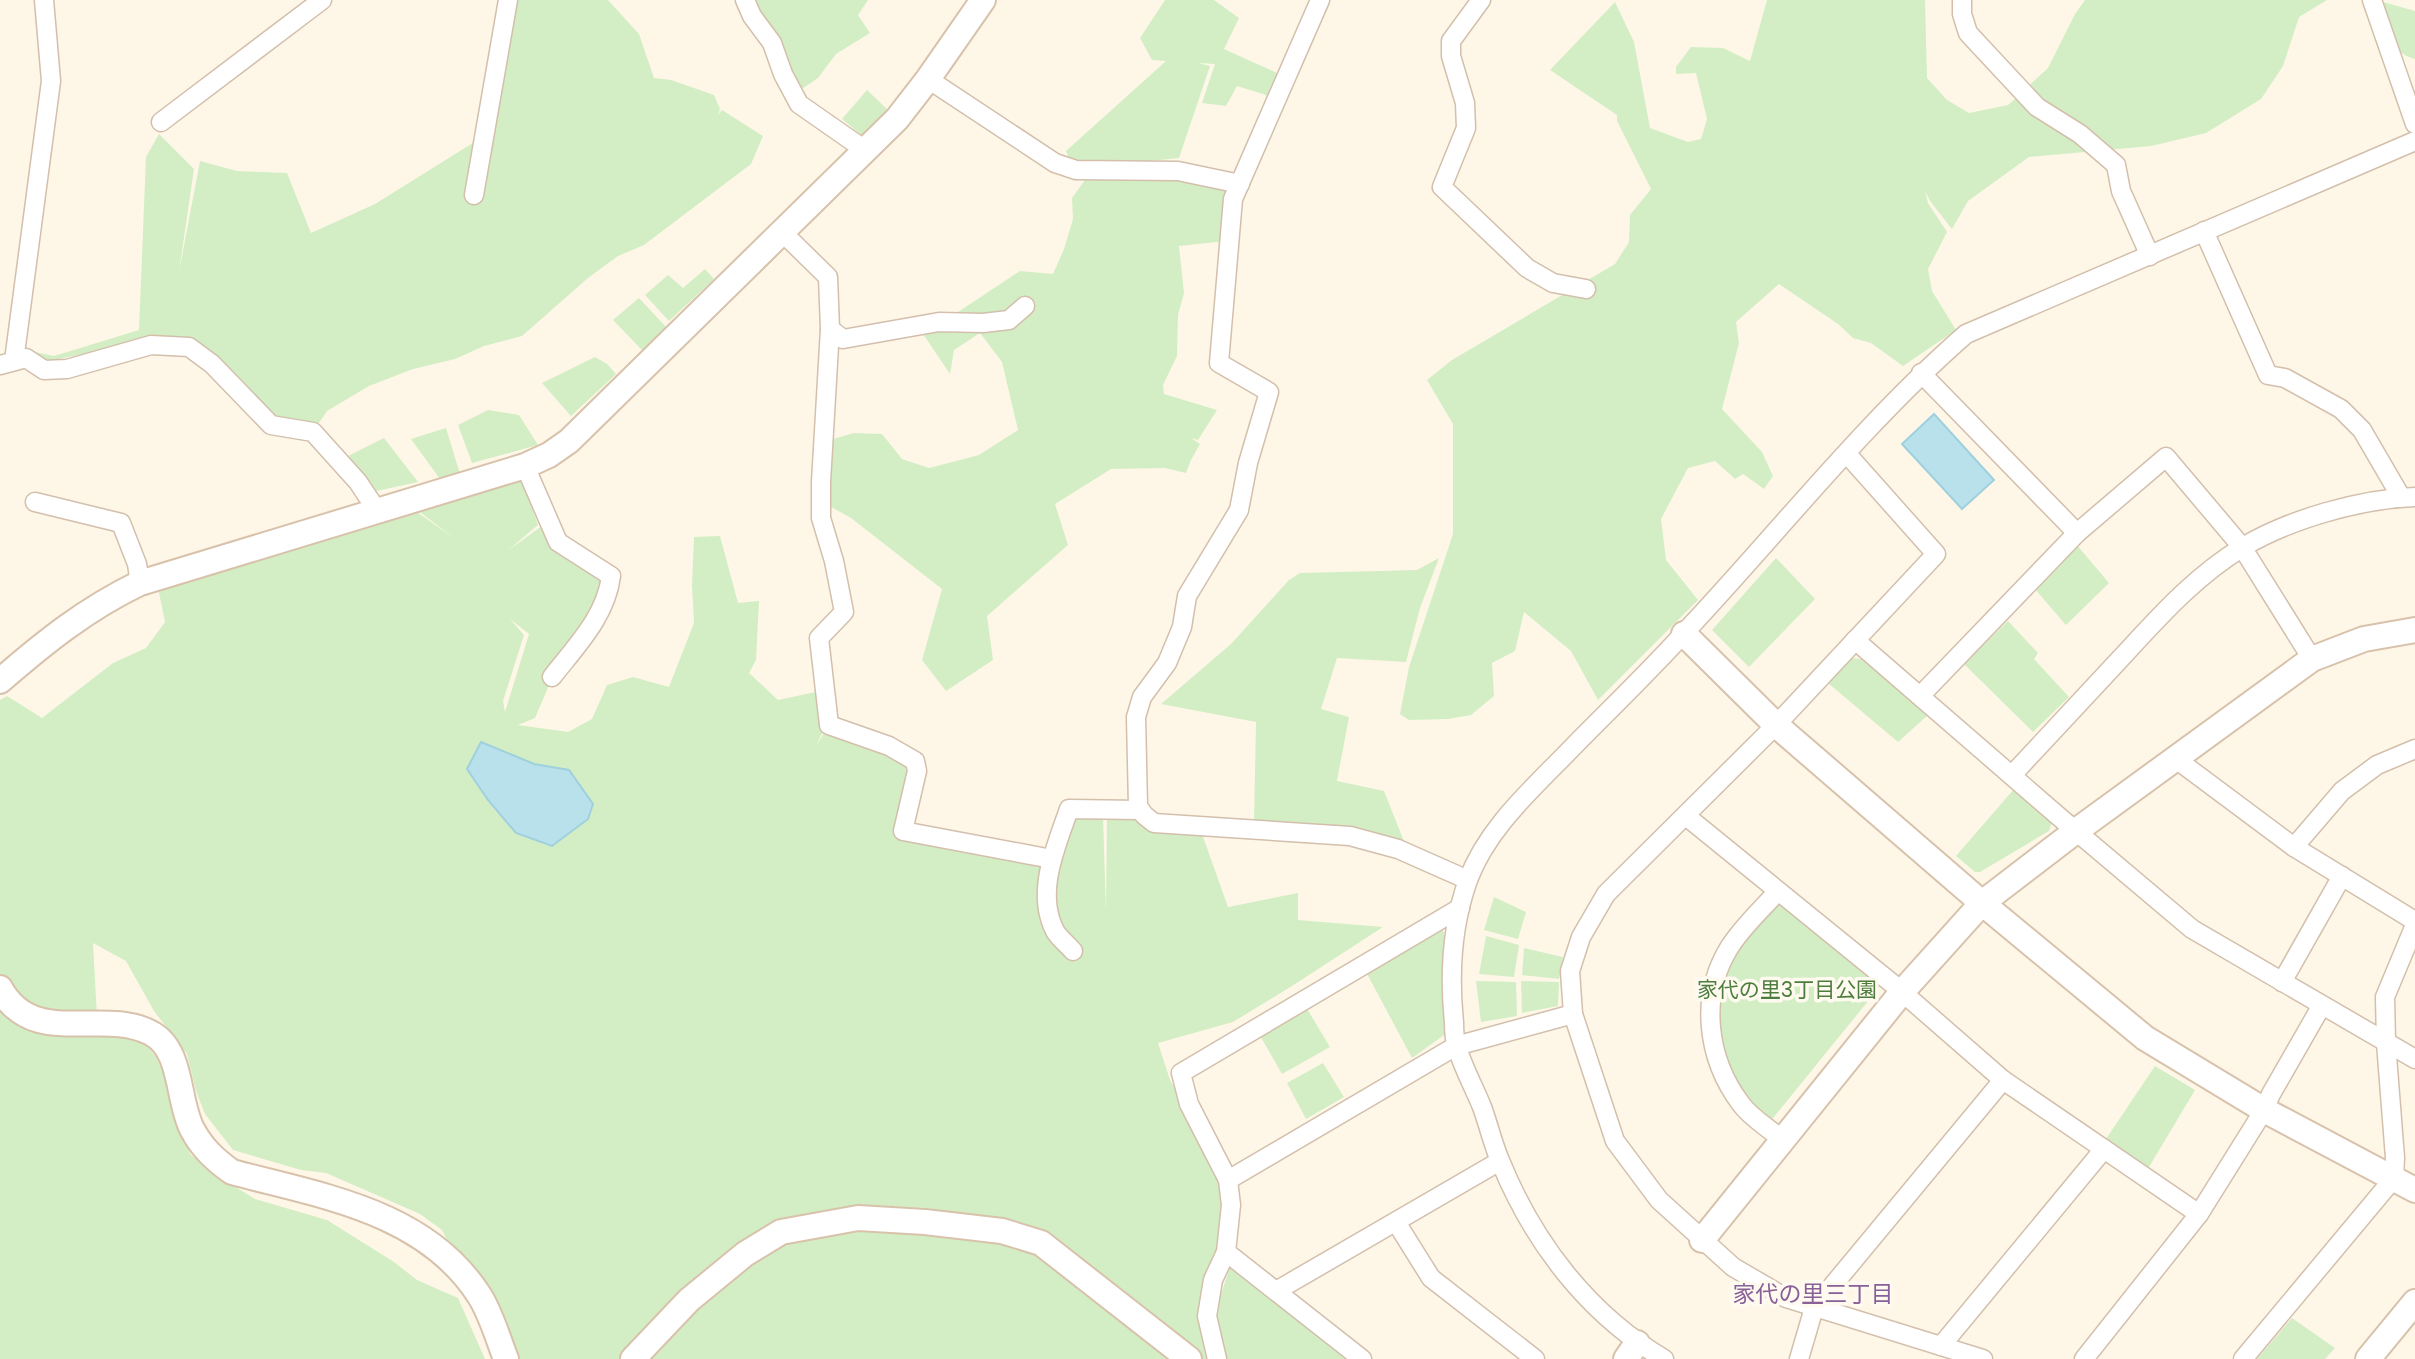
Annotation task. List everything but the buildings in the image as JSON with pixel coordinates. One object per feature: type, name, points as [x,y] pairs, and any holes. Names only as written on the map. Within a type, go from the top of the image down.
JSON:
[{"type":"street","points":[[44,0],[51,81],[7,363],[26,358],[44,370],[67,369],[151,345],[189,347],[212,365],[271,425],[313,432],[358,482],[378,512]]},
{"type":"street","points":[[161,122],[322,0]]},
{"type":"street","points":[[474,195],[508,0]]},
{"type":"street","points":[[745,0],[752,16],[772,43],[783,74],[799,104],[865,150]]},
{"type":"street","points":[[0,681],[85,613],[141,583],[525,466],[549,455],[569,440],[897,119],[983,0]]},
{"type":"street","points":[[1320,0],[1234,199],[1219,363],[1269,392],[1248,463],[1239,510],[1187,596],[1182,627],[1167,663],[1142,697],[1136,717],[1138,806],[1154,823],[1350,836],[1398,849],[1468,880]]},
{"type":"street","points":[[1482,0],[1451,41],[1451,56],[1465,103],[1466,128],[1442,187],[1527,268],[1553,282],[1586,289]]},
{"type":"street","points":[[1962,0],[1962,14],[1968,33],[2037,107],[2080,134],[2116,165],[2121,191],[2150,256]]},
{"type":"street","points":[[2372,0],[2415,124]]},
{"type":"street","points":[[928,79],[1065,167],[1076,170],[1178,171],[1240,184]]},
{"type":"street","points":[[1664,1359],[1631,1351],[1555,1262],[1519,1203],[1456,1046],[1452,1006],[1452,954],[1460,908],[1468,880],[1480,855],[1497,828],[1684,634],[1921,373],[1966,334],[2415,141]]},
{"type":"street","points":[[2012,775],[2176,598],[2242,547],[2295,522],[2342,509],[2408,497],[2362,430],[2341,409],[2285,378],[2268,375],[2204,231]]},
{"type":"street","points":[[782,232],[828,277],[830,329],[821,518],[834,561],[844,612],[819,638],[829,725],[889,746],[915,761],[917,771],[903,831],[1052,859]]},
{"type":"street","points":[[830,329],[843,339],[939,322],[1009,320],[1025,306]]},
{"type":"street","points":[[1921,373],[2077,533]]},
{"type":"street","points":[[1847,454],[1936,555],[1776,725],[1606,894],[1581,937],[1570,971],[1573,1014],[1615,1141],[1658,1200],[1733,1267],[1786,1298],[1983,1359]]},
{"type":"street","points":[[1920,696],[2077,533],[2166,457],[2242,547],[2312,659]]},
{"type":"street","points":[[525,466],[558,542],[611,576],[608,596],[593,625],[552,677]]},
{"type":"street","points":[[35,502],[121,523],[141,583]]},
{"type":"street","points":[[1702,1240],[1902,992],[1982,903],[2312,659],[2364,639],[2415,630]]},
{"type":"street","points":[[1684,634],[1776,725],[1982,903],[2145,1038],[2264,1110],[2404,1184]]},
{"type":"street","points":[[1855,640],[2192,929],[2415,1059]]},
{"type":"street","points":[[2294,847],[2342,791],[2377,765],[2415,749]]},
{"type":"street","points":[[2176,759],[2294,847],[2415,923],[2385,997],[2395,1158],[2404,1184]]},
{"type":"street","points":[[1073,951],[1056,932],[1049,911],[1046,885],[1069,809],[1140,810]]},
{"type":"street","points":[[1686,816],[1902,992],[2004,1080],[2199,1214]]},
{"type":"street","points":[[2282,982],[2342,876]]},
{"type":"street","points":[[1778,891],[1729,948],[1713,979],[1710,1027],[1718,1065],[1741,1105],[1782,1139]]},
{"type":"street","points":[[1217,1359],[1207,1316],[1213,1280],[1226,1252],[1231,1205],[1228,1180],[1189,1104],[1181,1073],[1460,908]]},
{"type":"street","points":[[0,988],[6,999],[33,1019],[57,1024],[130,1026],[153,1034],[170,1052],[191,1127],[213,1159],[232,1172],[371,1210],[420,1236],[460,1268],[481,1297],[506,1359]]},
{"type":"street","points":[[2084,1359],[2199,1214],[2264,1110],[2322,1005]]},
{"type":"street","points":[[1228,1180],[1456,1046],[1573,1014]]},
{"type":"street","points":[[1799,1359],[1814,1308],[2004,1080]]},
{"type":"street","points":[[1941,1346],[2104,1149]]},
{"type":"street","points":[[1276,1291],[1500,1161]]},
{"type":"street","points":[[2243,1359],[2404,1184]]},
{"type":"street","points":[[633,1359],[689,1300],[745,1254],[781,1232],[858,1218],[1002,1231],[1041,1243],[1189,1359]]},
{"type":"street","points":[[1396,1222],[1431,1278],[1535,1359]]},
{"type":"street","points":[[1226,1252],[1362,1359]]},
{"type":"street","points":[[2368,1359],[2415,1302]]},
{"type":"green space","points":[[510,0],[608,0],[639,34],[654,78],[671,80],[714,95],[720,109],[718,115],[722,110],[763,136],[751,164],[644,245],[618,256],[588,278],[522,336],[484,346],[455,359],[413,369],[369,386],[327,411],[313,432],[271,425],[189,347],[145,341],[49,361],[25,350],[54,356],[139,330],[146,157],[159,134],[194,169],[179,272],[200,161],[237,171],[287,173],[311,233],[375,204],[484,136]]},
{"type":"green space","points":[[745,0],[868,0],[858,15],[870,33],[836,54],[818,78],[796,93]]},
{"type":"green space","points":[[1165,0],[1214,0],[1239,18],[1224,49],[1277,73],[1269,96],[1237,86],[1226,106],[1202,103],[1215,64],[1198,63],[1210,66],[1179,158],[1139,162],[1070,162],[1066,151],[1166,61],[1152,60],[1140,38]]},
{"type":"green space","points":[[1767,0],[1925,0],[1927,78],[1947,100],[1969,113],[2008,105],[2048,68],[2085,0],[2327,0],[2299,17],[2283,66],[2261,99],[2206,133],[2151,146],[2029,157],[1968,201],[1952,229],[1925,191],[1928,203],[1947,232],[1928,269],[1932,291],[1956,330],[1903,366],[1871,343],[1853,338],[1838,324],[1779,284],[1736,322],[1739,343],[1722,409],[1762,452],[1773,476],[1764,489],[1743,474],[1735,479],[1715,461],[1688,468],[1661,519],[1666,560],[1698,600],[1598,700],[1571,651],[1524,612],[1515,651],[1492,663],[1494,696],[1471,715],[1448,719],[1409,720],[1400,714],[1409,667],[1453,534],[1453,424],[1427,380],[1452,360],[1615,264],[1629,242],[1630,215],[1651,189],[1617,121],[1617,115],[1550,70],[1615,2],[1634,42],[1650,128],[1688,142],[1701,139],[1707,119],[1696,73],[1676,74],[1676,67],[1691,47],[1723,48],[1750,61]]},
{"type":"green space","points":[[2376,0],[2415,11],[2415,59],[2406,56],[2388,36]]},
{"type":"green space","points":[[867,90],[889,111],[866,139],[842,119]]},
{"type":"green space","points":[[1175,175],[1228,189],[1226,241],[1179,246],[1184,293],[1178,315],[1177,356],[1163,385],[1164,394],[1217,410],[1198,440],[1191,438],[1200,444],[1186,473],[1165,468],[1111,469],[1055,504],[1068,545],[987,616],[993,660],[946,691],[922,660],[942,589],[851,518],[824,503],[826,441],[854,433],[882,434],[902,459],[929,468],[979,455],[1018,430],[1002,362],[980,333],[954,350],[950,374],[923,334],[836,348],[837,332],[958,312],[1020,271],[1053,274],[1073,219],[1072,198],[1085,180]]},
{"type":"green space","points":[[705,269],[714,279],[669,321],[645,295],[668,275],[683,288]]},
{"type":"green space","points":[[639,298],[666,327],[642,350],[613,320]]},
{"type":"green space","points":[[595,357],[607,364],[616,374],[571,416],[542,383]]},
{"type":"green space","points":[[488,410],[519,415],[538,445],[472,463],[458,425]]},
{"type":"green space","points":[[446,428],[460,474],[440,479],[411,439]]},
{"type":"green space","points":[[384,438],[418,482],[372,492],[342,459]]},
{"type":"green space","points":[[522,477],[538,525],[507,551],[549,521],[562,541],[611,576],[553,676],[535,718],[518,725],[568,732],[592,719],[607,685],[633,677],[669,687],[694,623],[694,537],[720,536],[738,603],[759,601],[756,660],[749,673],[778,700],[825,690],[825,727],[816,746],[829,725],[915,759],[903,830],[1049,859],[1072,815],[1103,816],[1106,912],[1107,813],[1136,812],[1202,834],[1228,907],[1298,893],[1298,920],[1383,927],[1233,1022],[1158,1043],[1170,1080],[1228,1180],[1211,1325],[1233,1258],[1361,1359],[1217,1359],[1210,1332],[1206,1359],[506,1359],[442,1230],[420,1214],[326,1173],[301,1170],[233,1150],[205,1114],[187,1054],[154,1011],[126,961],[93,943],[98,1036],[124,1037],[145,1044],[156,1057],[165,1075],[167,1092],[179,1130],[191,1155],[255,1199],[327,1220],[394,1262],[417,1280],[458,1298],[485,1359],[0,1359],[0,700],[7,696],[42,718],[113,663],[146,648],[165,622],[158,588],[410,507],[455,539],[416,509],[430,508]],"holes":[[[510,619],[529,634],[505,712],[503,701],[524,635]],[[919,1207],[946,1211],[1061,1258],[951,1225]]]},
{"type":"green space","points":[[2076,544],[2109,583],[2066,625],[2034,588]]},
{"type":"green space","points":[[1439,558],[1420,608],[1406,662],[1337,658],[1321,709],[1349,717],[1337,781],[1384,791],[1405,844],[1254,822],[1256,722],[1161,704],[1231,644],[1289,580],[1300,573],[1417,570]]},
{"type":"green space","points":[[1776,558],[1815,599],[1749,667],[1712,630]]},
{"type":"green space","points":[[2008,621],[2038,653],[2034,659],[2069,697],[2033,732],[1964,664]]},
{"type":"green space","points":[[1850,658],[1861,659],[1928,715],[1898,742],[1828,683]]},
{"type":"green space","points":[[2014,789],[2052,821],[2049,831],[1980,872],[1975,872],[1956,856]]},
{"type":"green space","name":"家代の里3丁目公園","points":[[1778,891],[1886,979],[1769,1123],[1743,1107],[1713,1040],[1728,949]]},
{"type":"green space","points":[[1494,897],[1526,912],[1518,939],[1484,930]]},
{"type":"green space","points":[[1439,928],[1444,932],[1444,1035],[1412,1058],[1365,970]]},
{"type":"green space","points":[[1486,936],[1519,945],[1514,977],[1479,974]]},
{"type":"green space","points":[[1524,948],[1563,957],[1559,979],[1522,975]]},
{"type":"green space","points":[[1476,981],[1516,982],[1517,1016],[1481,1022]]},
{"type":"green space","points":[[1521,981],[1559,982],[1558,1006],[1522,1013]]},
{"type":"green space","points":[[1306,1007],[1330,1047],[1282,1074],[1259,1034]]},
{"type":"green space","points":[[1323,1063],[1344,1097],[1306,1119],[1287,1083]]},
{"type":"green space","points":[[2155,1066],[2195,1090],[2149,1167],[2106,1139]]},
{"type":"green space","points":[[2292,1318],[2335,1348],[2325,1359],[2257,1359]]},
{"type":"water","points":[[1934,414],[1994,480],[1962,509],[1902,444]]},
{"type":"water","points":[[481,742],[534,764],[569,770],[593,804],[588,819],[552,846],[516,833],[488,800],[467,769]]},
{"type":"district","name":"家代の里三丁目","points":[[1813,1294]]}]
